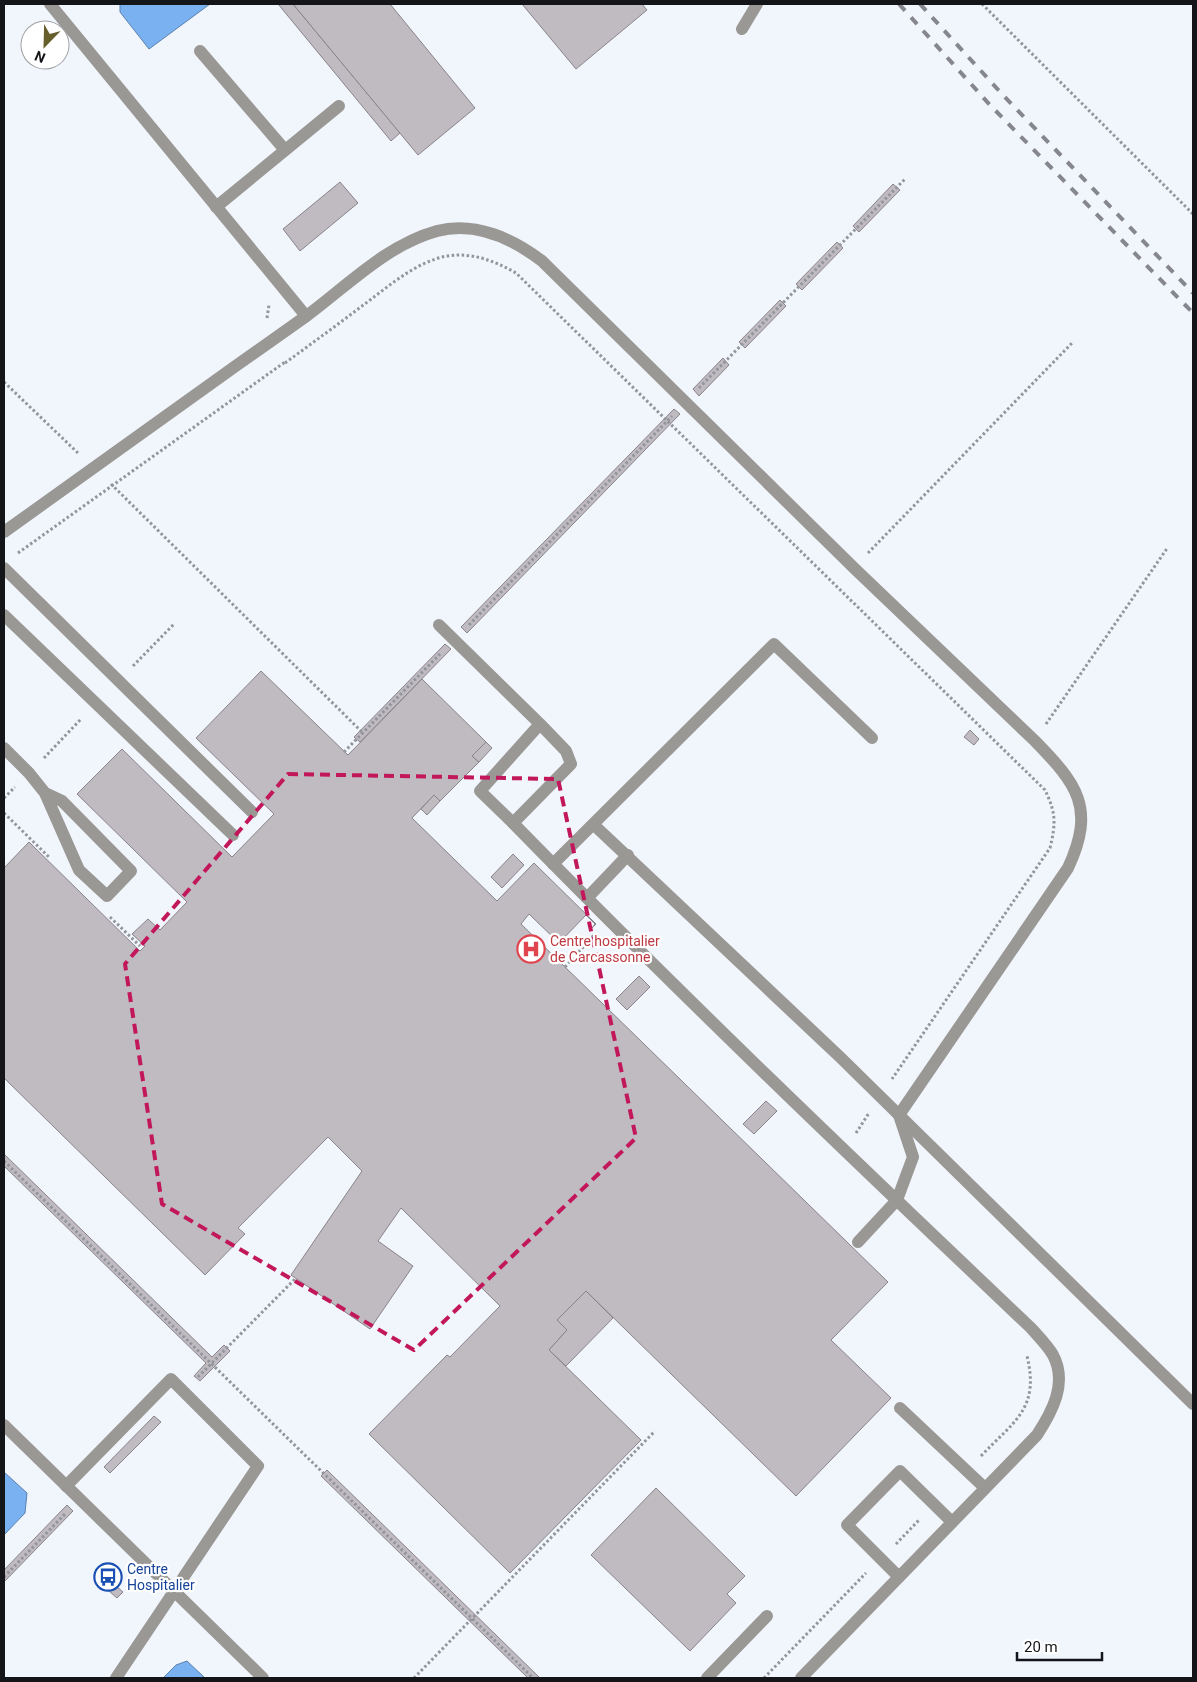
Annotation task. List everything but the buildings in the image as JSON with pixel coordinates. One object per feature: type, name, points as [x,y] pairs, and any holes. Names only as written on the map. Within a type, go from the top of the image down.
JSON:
[{"type":"street","points":[[50,4],[306,316]]},
{"type":"street","points":[[742,29],[757,4]]},
{"type":"street","points":[[200,52],[285,150]]},
{"type":"street","points":[[216,207],[339,106]]},
{"type":"street","points":[[4,532],[306,316],[394,250],[417,238],[438,231],[454,229],[474,230],[498,235],[520,245],[542,261],[854,568],[1035,741],[1063,770],[1080,800],[1082,820],[1079,845],[1068,868],[899,1115]]},
{"type":"street","points":[[4,568],[252,812]]},
{"type":"street","points":[[4,615],[233,835]]},
{"type":"street","points":[[439,625],[566,751],[571,764],[513,823]]},
{"type":"street","points":[[553,864],[774,644],[872,738]]},
{"type":"street","points":[[540,724],[480,791],[587,898],[1031,1328],[1053,1355],[1059,1372],[1057,1396],[1048,1418],[1036,1435],[801,1678]]},
{"type":"street","points":[[4,748],[29,773],[45,793],[79,870],[107,896],[131,872],[62,801],[45,793]]},
{"type":"street","points":[[594,825],[628,855],[899,1115],[1193,1404]]},
{"type":"street","points":[[587,898],[628,855]]},
{"type":"street","points":[[858,1242],[897,1200],[913,1157],[899,1115]]},
{"type":"street","points":[[66,1486],[171,1379],[258,1466],[173,1590],[116,1678]]},
{"type":"street","points":[[900,1408],[985,1488]]},
{"type":"street","points":[[4,1425],[263,1678]]},
{"type":"street","points":[[900,1577],[847,1525],[900,1472],[952,1522]]},
{"type":"street","points":[[707,1678],[767,1616]]},
{"type":"path","points":[[982,4],[1193,214]]},
{"type":"path","points":[[344,752],[906,178]]},
{"type":"path","points":[[837,586],[1074,342]]},
{"type":"path","points":[[4,382],[363,733]]},
{"type":"path","points":[[1015,760],[1035,741],[1168,547]]},
{"type":"path","points":[[565,966],[598,932]]},
{"type":"path","points":[[4,1161],[533,1678]]},
{"type":"path","points":[[966,1471],[1022,1413],[1030,1395],[1032,1375],[1026,1355]]},
{"type":"path","points":[[414,1678],[655,1431]]},
{"type":"path","points":[[764,1678],[934,1505]]},
{"type":"highlighted area","points":[[288,774],[558,779],[636,1138],[414,1350],[162,1204],[125,964]]},
{"type":"water","points":[[120,4],[210,4],[149,49],[120,12]]},
{"type":"water","points":[[4,1472],[27,1493],[25,1513],[4,1535]]},
{"type":"water","points":[[187,1661],[205,1678],[163,1678],[176,1665]]},
{"type":"railway","points":[[899,4],[990,105],[1193,313]]},
{"type":"railway","points":[[920,4],[1002,94],[1193,293]]},
{"type":"place","name":"Centre hospitalier de Carcassonne","points":[[531,949]]},
{"type":"place","name":"Centre Hospitalier","points":[[108,1577]]}]
